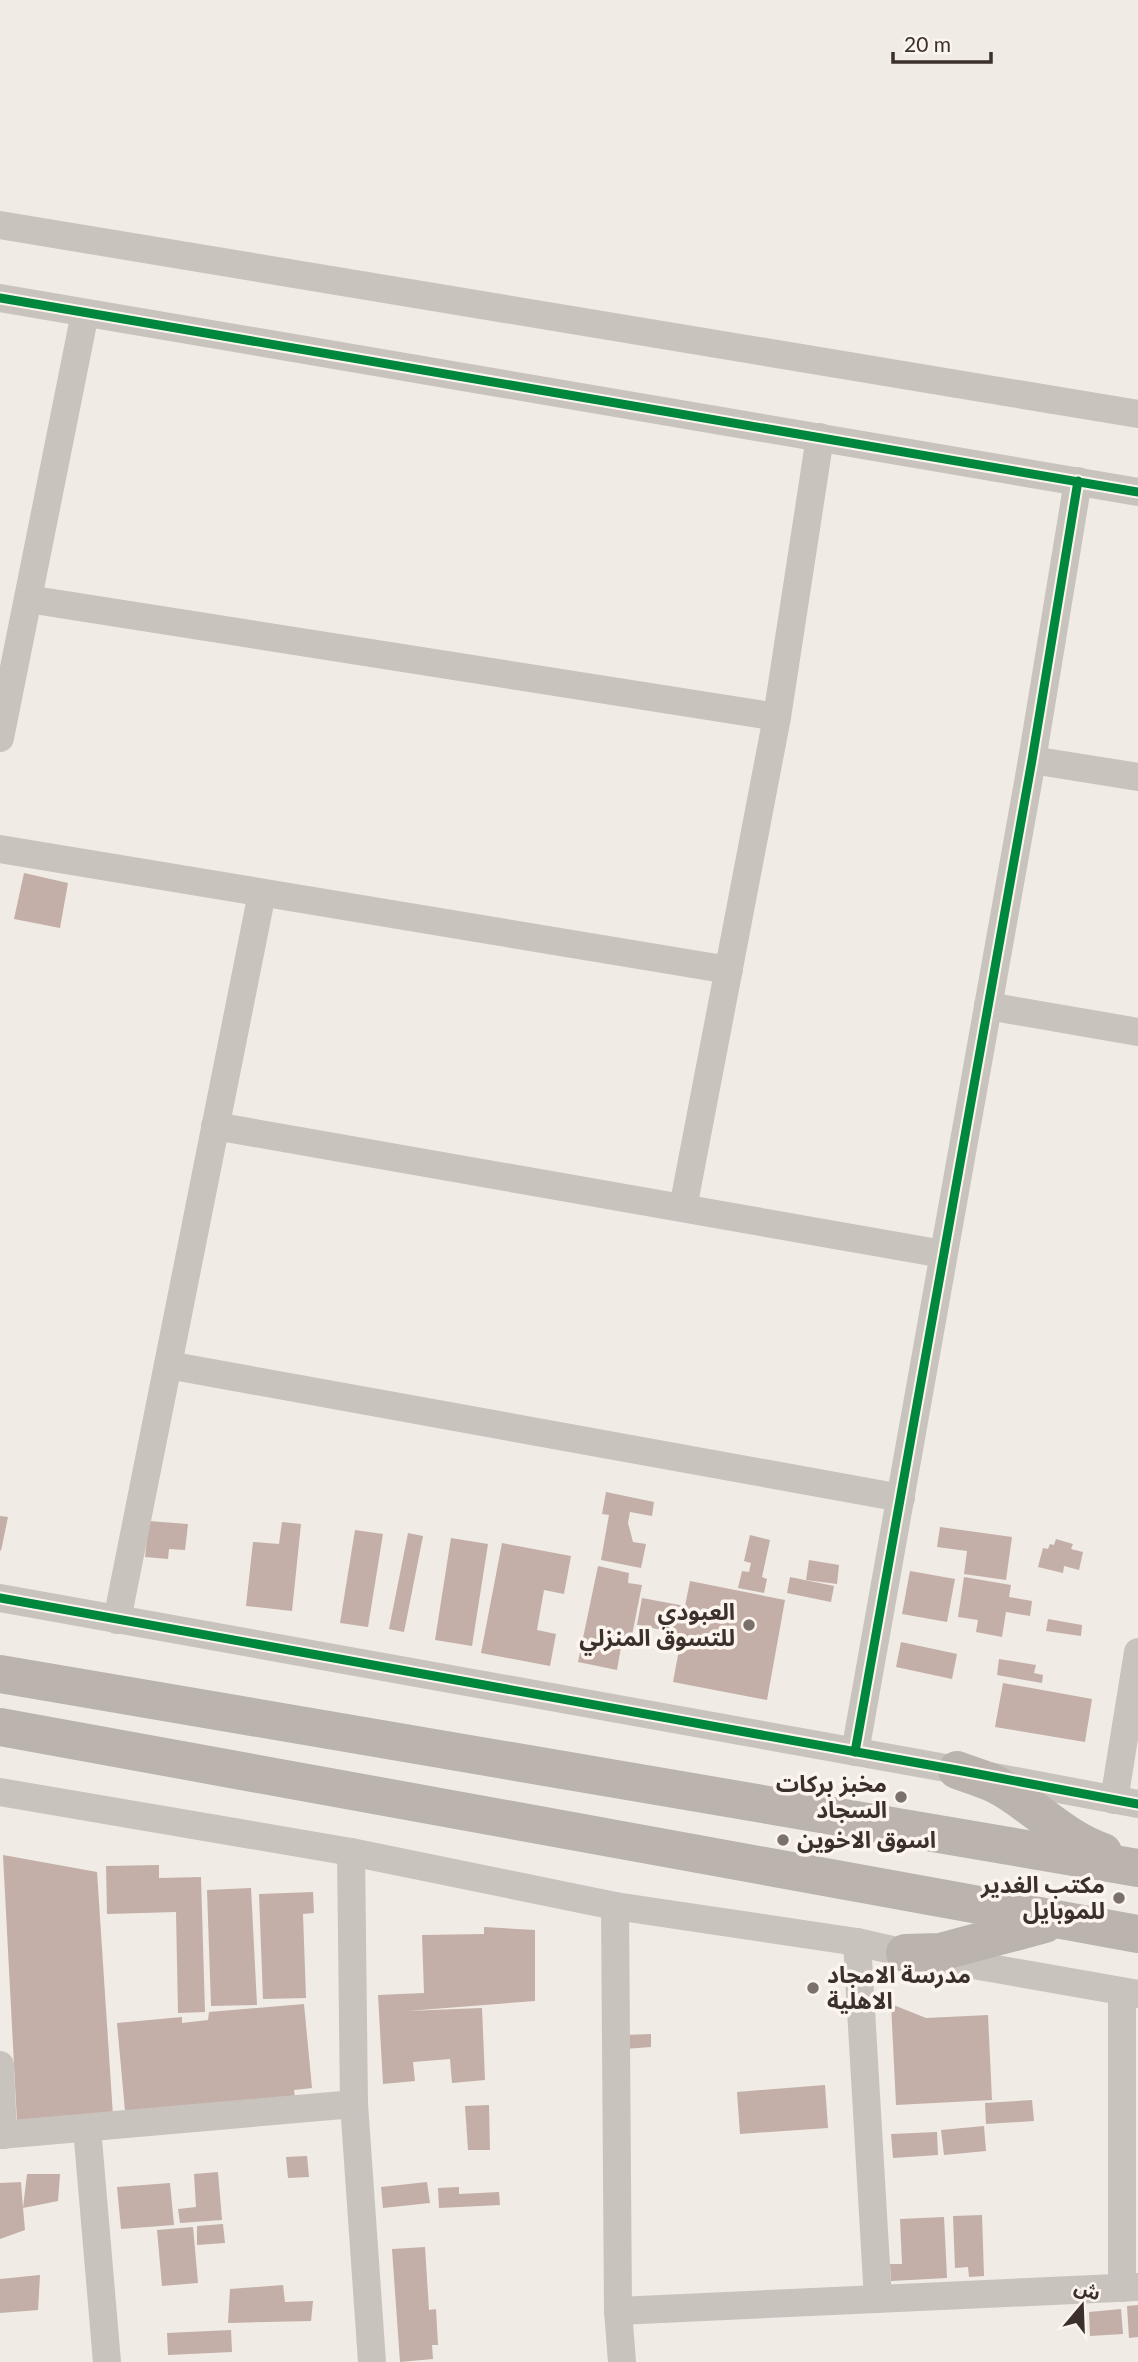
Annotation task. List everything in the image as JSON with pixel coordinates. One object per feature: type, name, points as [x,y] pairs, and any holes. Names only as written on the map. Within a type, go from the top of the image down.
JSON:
[{"type":"main road","points":[[0,1674],[1138,1866]]},
{"type":"main road","points":[[0,1727],[1138,1934]]},
{"type":"main road","points":[[957,1770],[1006,1789],[1045,1819],[1094,1849],[1138,1866]]},
{"type":"main road","points":[[905,1953],[940,1952],[1037,1924],[1068,1922]]},
{"type":"street","points":[[0,225],[1138,414]]},
{"type":"street","points":[[0,298],[1138,492]]},
{"type":"street","points":[[0,738],[85,313]]},
{"type":"street","points":[[682,1208],[777,718],[820,437]]},
{"type":"street","points":[[855,1752],[1032,760],[1078,481]]},
{"type":"street","points":[[28,598],[777,718]]},
{"type":"street","points":[[1032,760],[1138,777]]},
{"type":"street","points":[[0,849],[729,970]]},
{"type":"street","points":[[117,1620],[261,893]]},
{"type":"street","points":[[988,1006],[1138,1032]]},
{"type":"street","points":[[215,1126],[943,1254]]},
{"type":"street","points":[[168,1365],[901,1498]]},
{"type":"street","points":[[0,1598],[1126,1802],[1138,1652]]},
{"type":"street","points":[[0,1792],[351,1852],[615,1906],[857,1942],[1130,1993],[1130,2288],[618,2311]]},
{"type":"street","points":[[351,1852],[354,2104],[372,2362]]},
{"type":"street","points":[[615,1906],[618,2311],[622,2362]]},
{"type":"street","points":[[857,1942],[878,2299]]},
{"type":"street","points":[[0,2065],[2,2135],[354,2104]]},
{"type":"street","points":[[87,2128],[107,2362]]},
{"type":"building","points":[[24,873],[68,883],[60,928],[14,919]]},
{"type":"building","points":[[606,1492],[654,1502],[652,1516],[630,1512],[628,1523],[633,1542],[646,1544],[641,1568],[601,1560],[609,1515],[602,1514]]},
{"type":"building","points":[[0,1516],[8,1517],[1,1551],[0,1550]]},
{"type":"building","points":[[149,1521],[188,1524],[185,1550],[169,1549],[168,1559],[145,1557]]},
{"type":"building","points":[[282,1522],[301,1524],[292,1611],[246,1606],[253,1542],[279,1544]]},
{"type":"building","points":[[940,1527],[1012,1537],[1006,1580],[964,1574],[967,1551],[937,1547]]},
{"type":"building","points":[[355,1530],[383,1534],[368,1627],[340,1623]]},
{"type":"building","points":[[408,1533],[423,1536],[404,1632],[389,1629]]},
{"type":"building","points":[[750,1535],[770,1540],[762,1577],[767,1579],[764,1593],[738,1588],[742,1571],[749,1572],[751,1563],[744,1561]]},
{"type":"building","points":[[451,1538],[488,1544],[472,1646],[435,1640]]},
{"type":"building","points":[[1056,1539],[1073,1544],[1071,1549],[1083,1552],[1079,1570],[1064,1566],[1063,1573],[1038,1567],[1043,1548],[1048,1549],[1050,1544],[1054,1545]]},
{"type":"building","points":[[502,1543],[571,1556],[564,1594],[544,1590],[537,1630],[556,1634],[550,1666],[481,1653]]},
{"type":"building","points":[[809,1560],[839,1565],[837,1584],[806,1580]]},
{"type":"building","points":[[598,1566],[629,1573],[628,1583],[642,1585],[631,1640],[611,1636],[609,1644],[621,1647],[617,1670],[578,1662]]},
{"type":"building","points":[[910,1571],[955,1579],[947,1622],[902,1614]]},
{"type":"building","points":[[790,1577],[834,1586],[831,1602],[787,1593]]},
{"type":"building","points":[[964,1577],[1011,1585],[1009,1597],[1032,1601],[1030,1616],[1006,1612],[1002,1637],[976,1632],[978,1620],[958,1617]]},
{"type":"building","points":[[690,1581],[785,1600],[767,1700],[673,1682],[682,1634],[637,1625],[642,1598],[685,1606]]},
{"type":"building","points":[[1048,1619],[1082,1625],[1081,1636],[1046,1631]]},
{"type":"building","points":[[901,1642],[957,1654],[952,1679],[896,1667]]},
{"type":"building","points":[[999,1659],[1036,1665],[1034,1673],[1043,1675],[1042,1683],[997,1675]]},
{"type":"building","points":[[1003,1683],[1092,1699],[1085,1742],[995,1727]]},
{"type":"building","points":[[3,1855],[97,1872],[113,2116],[17,2122]]},
{"type":"building","points":[[159,1865],[159,1878],[201,1877],[205,2012],[178,2013],[176,1912],[107,1914],[106,1866]]},
{"type":"building","points":[[251,1888],[257,2005],[211,2006],[207,1890]]},
{"type":"building","points":[[313,1892],[314,1913],[303,1914],[306,1998],[263,1999],[259,1894]]},
{"type":"building","points":[[484,1927],[535,1930],[535,2001],[407,2011],[482,2008],[485,2080],[452,2083],[450,2059],[413,2062],[415,2081],[383,2084],[378,1995],[424,1993],[422,1935],[484,1934]]},
{"type":"building","points":[[304,2004],[312,2088],[294,2090],[295,2097],[125,2111],[117,2023],[182,2017],[182,2023],[208,2020],[209,2012]]},
{"type":"building","points":[[891,2004],[926,2018],[988,2015],[992,2100],[896,2105]]},
{"type":"building","points":[[651,2034],[651,2047],[624,2049],[623,2035]]},
{"type":"building","points":[[825,2085],[828,2128],[740,2134],[737,2092]]},
{"type":"building","points":[[1032,2100],[1034,2121],[986,2124],[985,2103]]},
{"type":"building","points":[[489,2105],[490,2150],[468,2150],[465,2106]]},
{"type":"building","points":[[984,2126],[986,2151],[944,2155],[941,2130]]},
{"type":"building","points":[[937,2132],[938,2155],[893,2158],[891,2134]]},
{"type":"building","points":[[307,2156],[309,2177],[288,2178],[286,2157]]},
{"type":"building","points":[[218,2172],[222,2220],[180,2223],[178,2209],[196,2207],[194,2174]]},
{"type":"building","points":[[27,2174],[60,2174],[58,2201],[23,2208]]},
{"type":"building","points":[[21,2182],[25,2230],[0,2239],[0,2183]]},
{"type":"building","points":[[427,2182],[430,2203],[383,2208],[381,2187]]},
{"type":"building","points":[[170,2183],[174,2225],[121,2229],[117,2187]]},
{"type":"building","points":[[459,2187],[459,2194],[499,2192],[500,2205],[439,2208],[438,2188]]},
{"type":"building","points":[[982,2215],[984,2276],[969,2277],[968,2267],[955,2268],[953,2216]]},
{"type":"building","points":[[944,2217],[947,2278],[891,2281],[890,2264],[902,2264],[900,2219]]},
{"type":"building","points":[[223,2224],[225,2243],[197,2245],[197,2226]]},
{"type":"building","points":[[193,2227],[198,2283],[162,2286],[157,2230]]},
{"type":"building","points":[[425,2247],[429,2310],[436,2309],[438,2345],[432,2345],[433,2359],[400,2362],[392,2249]]},
{"type":"building","points":[[40,2275],[38,2310],[0,2313],[0,2279]]},
{"type":"building","points":[[283,2285],[285,2302],[313,2301],[311,2321],[228,2323],[230,2289]]},
{"type":"building","points":[[1138,2305],[1138,2337],[1129,2338],[1127,2306]]},
{"type":"building","points":[[1121,2309],[1123,2334],[1090,2336],[1089,2312]]},
{"type":"building","points":[[231,2330],[232,2352],[168,2355],[167,2333]]},
{"type":"cycle path","points":[[0,298],[1138,492]]},
{"type":"cycle path","points":[[855,1752],[1032,760],[1078,481]]},
{"type":"cycle path","points":[[0,1598],[1138,1804]]},
{"type":"place","name":"العبودي للتسوق المنزلي","points":[[749,1625]]},
{"type":"place","name":"مخبز بركات السجاد","points":[[901,1797]]},
{"type":"place","name":"اسوق الاخوين","points":[[783,1840]]},
{"type":"place","name":"مكتب الغدير للموبايل","points":[[1119,1898]]},
{"type":"place","name":"مدرسة الامجاد الاهلية","points":[[813,1988]]}]
